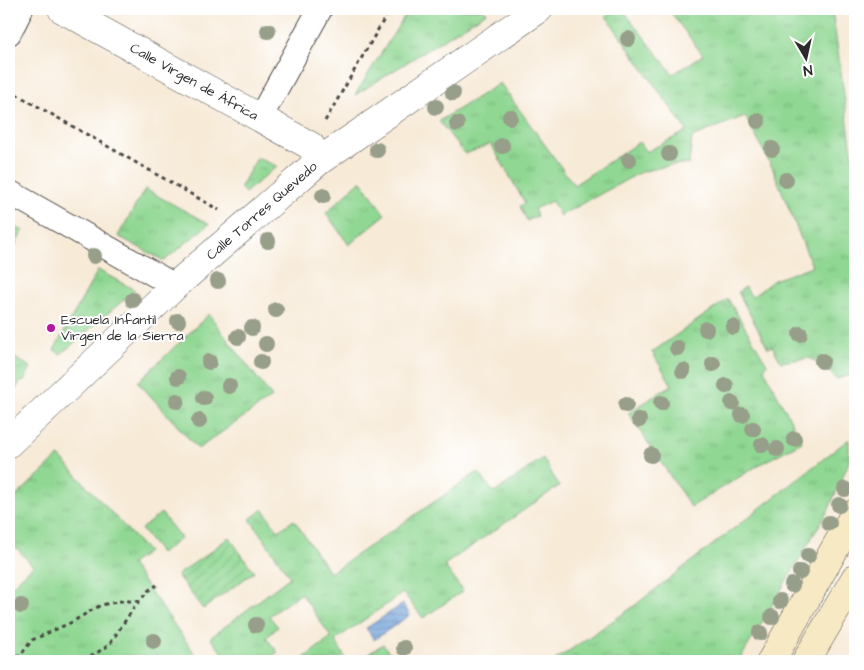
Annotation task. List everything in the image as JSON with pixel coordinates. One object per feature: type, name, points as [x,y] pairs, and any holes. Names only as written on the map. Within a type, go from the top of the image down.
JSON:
[{"type":"main road","points":[[771,661],[855,513]]},
{"type":"main road","points":[[806,661],[855,578]]},
{"type":"street","points":[[9,32],[21,9]]},
{"type":"street","name":"Calle Virgen de África","points":[[62,9],[260,118],[315,154]]},
{"type":"street","points":[[260,118],[320,9]]},
{"type":"street","name":"Calle Torres Quevedo","points":[[9,443],[175,286],[245,225],[315,154],[539,9]]},
{"type":"street","points":[[9,192],[175,286]]},
{"type":"path","points":[[315,154],[390,9]]},
{"type":"path","points":[[9,90],[245,225]]},
{"type":"path","points":[[84,661],[109,645],[134,606],[149,590],[157,585]]},
{"type":"path","points":[[9,660],[20,656],[32,640],[70,623],[101,605],[120,601],[139,601]]},
{"type":"green space","points":[[409,9],[482,9],[487,12],[355,95]]},
{"type":"green space","points":[[622,9],[673,74],[703,55],[668,9],[832,9],[855,173],[855,387],[853,391],[850,375],[836,379],[825,367],[809,358],[781,362],[772,346],[768,348],[738,292],[745,287],[752,297],[774,280],[812,266],[773,169],[745,116],[692,137],[689,164],[671,165],[641,172],[560,216],[552,201],[534,209],[537,216],[527,221],[520,206],[525,203],[491,144],[465,154],[439,121],[500,83],[574,185],[639,142],[646,152],[687,131],[606,16]]},
{"type":"green space","points":[[257,158],[277,166],[245,193],[240,188]]},
{"type":"green space","points":[[361,180],[385,215],[349,245],[326,213]]},
{"type":"green space","points":[[145,189],[209,224],[164,261],[118,236]]},
{"type":"green space","points":[[9,223],[23,231],[9,256]]},
{"type":"green space","points":[[98,270],[135,290],[61,354],[54,350]]},
{"type":"green space","points":[[728,299],[767,364],[764,369],[802,442],[762,463],[691,507],[628,413],[672,385],[652,352]]},
{"type":"green space","points":[[209,314],[272,397],[198,449],[138,382]]},
{"type":"green space","points":[[9,355],[31,367],[24,382],[21,381],[10,399],[9,398]]},
{"type":"green space","points":[[849,439],[849,462],[829,509],[739,661],[554,661],[630,609]]},
{"type":"green space","points":[[59,456],[148,552],[131,564],[200,661],[9,661],[9,589],[33,566],[9,540],[9,503]]},
{"type":"green space","points":[[543,458],[559,486],[444,565],[463,591],[423,618],[403,593],[335,640],[347,661],[300,661],[331,637],[301,593],[269,616],[278,627],[266,638],[278,652],[266,661],[229,661],[210,638],[290,577],[250,519],[263,509],[278,531],[294,520],[330,573],[478,472],[494,493]]},
{"type":"green space","points":[[161,513],[181,538],[161,554],[141,529]]},
{"type":"green space","points":[[229,537],[254,572],[203,609],[177,575]]},
{"type":"green space","points":[[383,644],[395,661],[358,661]]},
{"type":"water","points":[[403,604],[410,615],[374,640],[366,628]]},
{"type":"place","name":"Escuela Infantil Virgen de la Sierra","points":[[51,328]]}]
